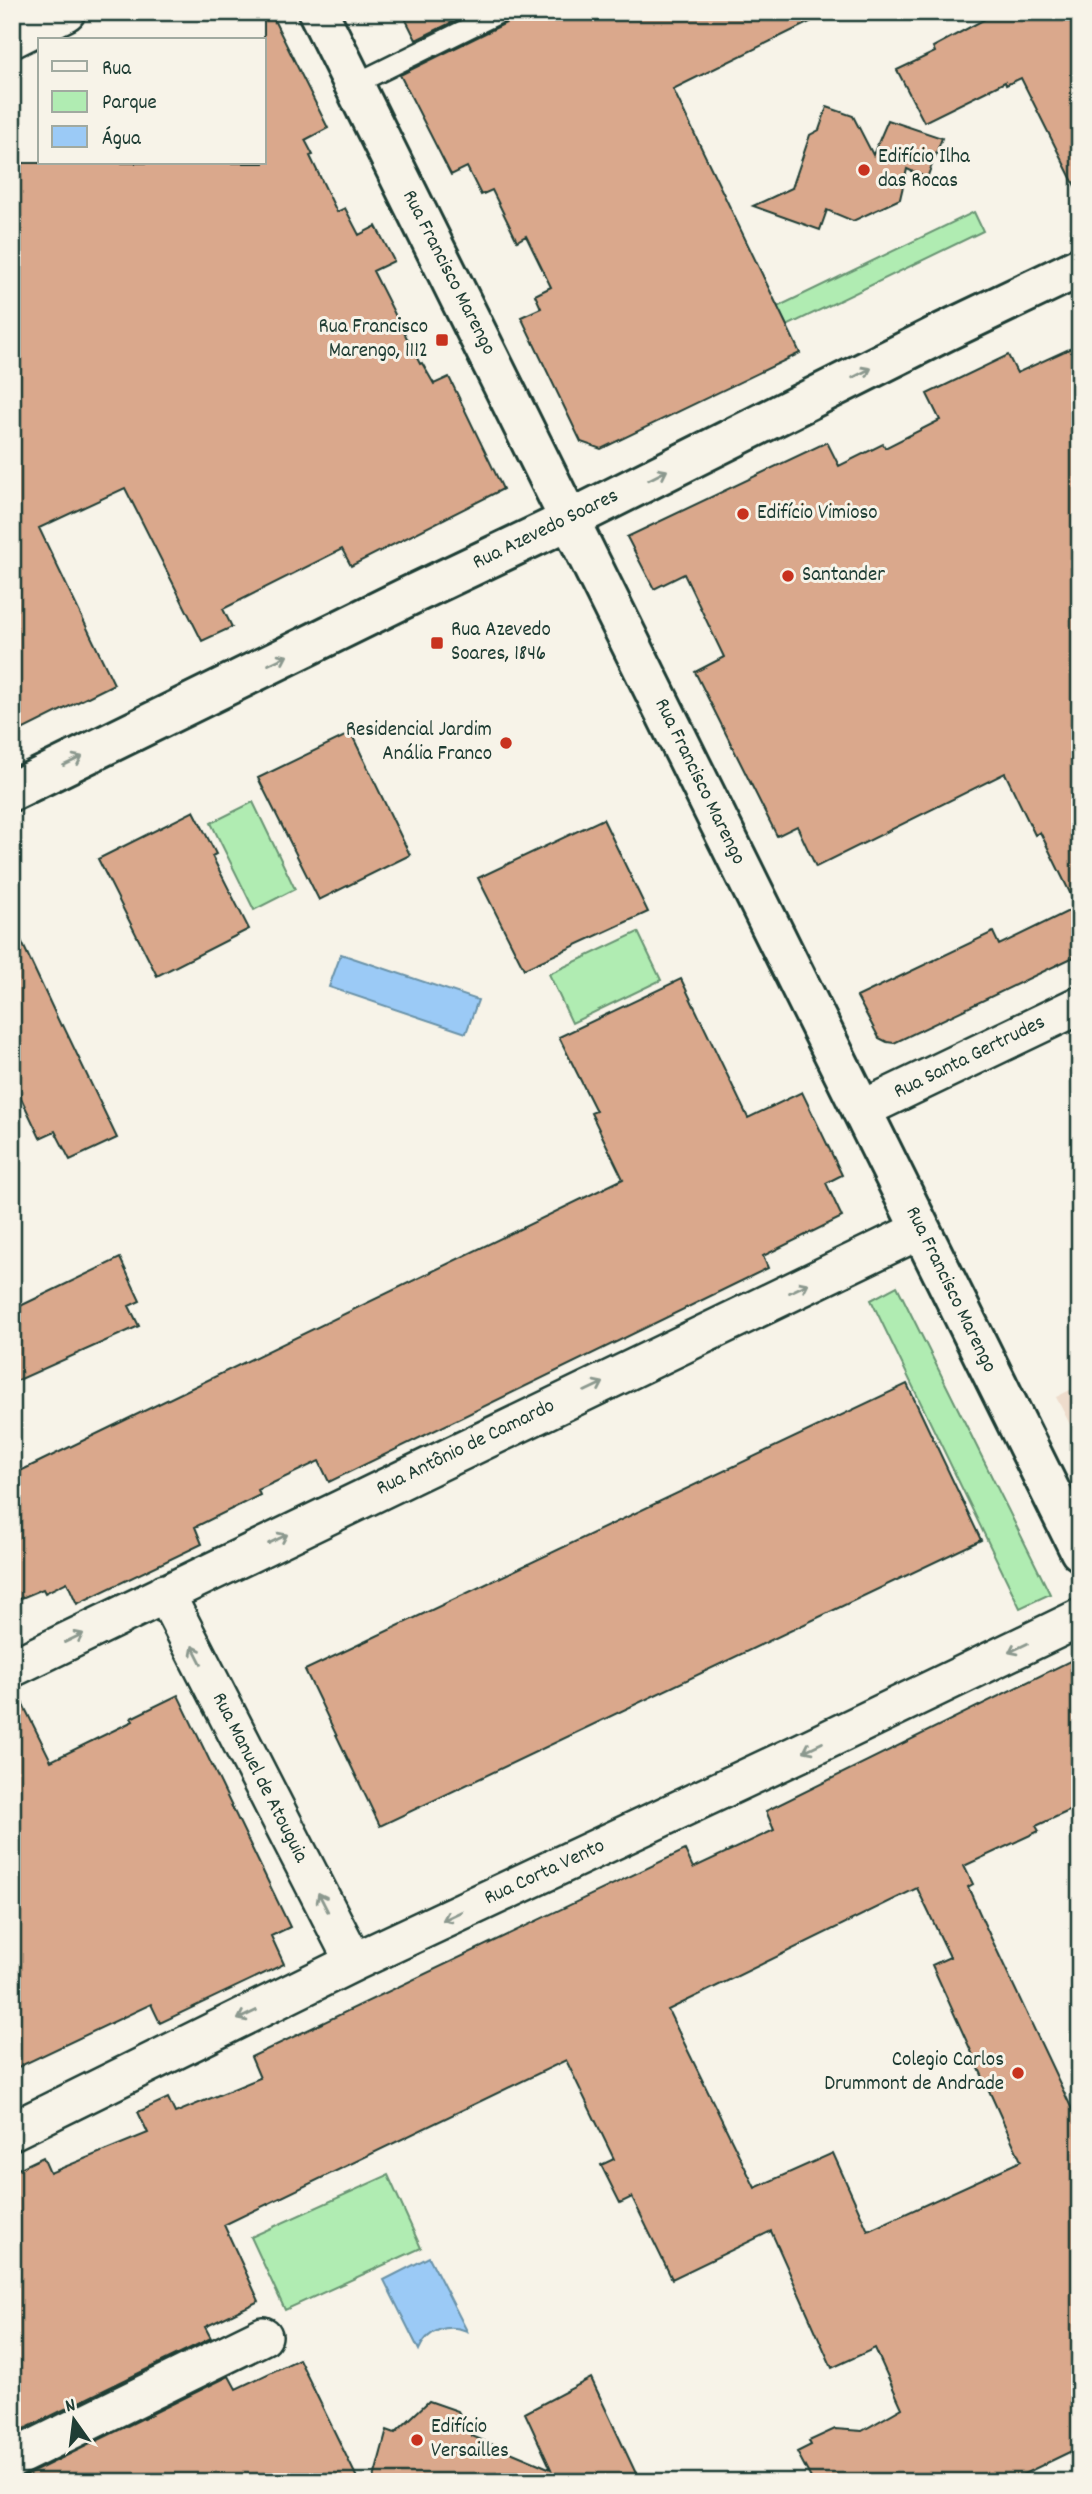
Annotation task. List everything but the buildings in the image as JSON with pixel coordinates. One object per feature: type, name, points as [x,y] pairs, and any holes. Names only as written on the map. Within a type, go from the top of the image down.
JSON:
[{"type":"street","points":[[12,39],[66,12]]},
{"type":"street","name":"Rua Francisco Marengo","points":[[318,12],[1080,1551]]},
{"type":"street","name":"Rua Azevedo Soares","points":[[12,791],[1080,267]]},
{"type":"street","name":"Rua Santa Gertrudes","points":[[861,1111],[1080,1005]]},
{"type":"street","name":"Rua Antônio de Camardo","points":[[12,1668],[920,1230]]},
{"type":"street","name":"Rua Manuel de Atouguia","points":[[165,1593],[354,1962]]},
{"type":"street","name":"Rua Corta Vento","points":[[12,2131],[354,1962],[1080,1618]]},
{"type":"street","points":[[12,2459],[263,2336]]},
{"type":"lane","points":[[353,85],[501,12]]},
{"type":"shaded area","points":[[1080,1385],[1080,1444],[1056,1397]]},
{"type":"green space","points":[[974,212],[983,231],[787,326],[777,307]]},
{"type":"green space","points":[[253,802],[295,889],[254,910],[211,823]]},
{"type":"green space","points":[[638,932],[661,980],[572,1023],[549,974]]},
{"type":"green space","points":[[897,1286],[1050,1594],[1020,1608],[871,1300]]},
{"type":"green space","points":[[388,2175],[421,2248],[285,2310],[251,2237]]},
{"type":"water","points":[[341,954],[478,1000],[466,1033],[329,987]]},
{"type":"water","points":[[429,2257],[467,2331],[453,2328],[439,2330],[427,2337],[419,2350],[384,2280]]},
{"type":"place","name":"Edifício Ilha das Rocas","points":[[864,170]]},
{"type":"place","name":"Rua Francisco Marengo, 1112","points":[[442,340]]},
{"type":"place","name":"Edifício Vimioso","points":[[743,514]]},
{"type":"place","name":"Santander","points":[[788,576]]},
{"type":"place","name":"Rua Azevedo Soares, 1846","points":[[437,643]]},
{"type":"place","name":"Residencial Jardim Anália Franco","points":[[506,743]]},
{"type":"place","name":"Colegio Carlos Drummont de Andrade","points":[[1018,2073]]},
{"type":"place","name":"Edifício Versailles","points":[[417,2440]]}]
